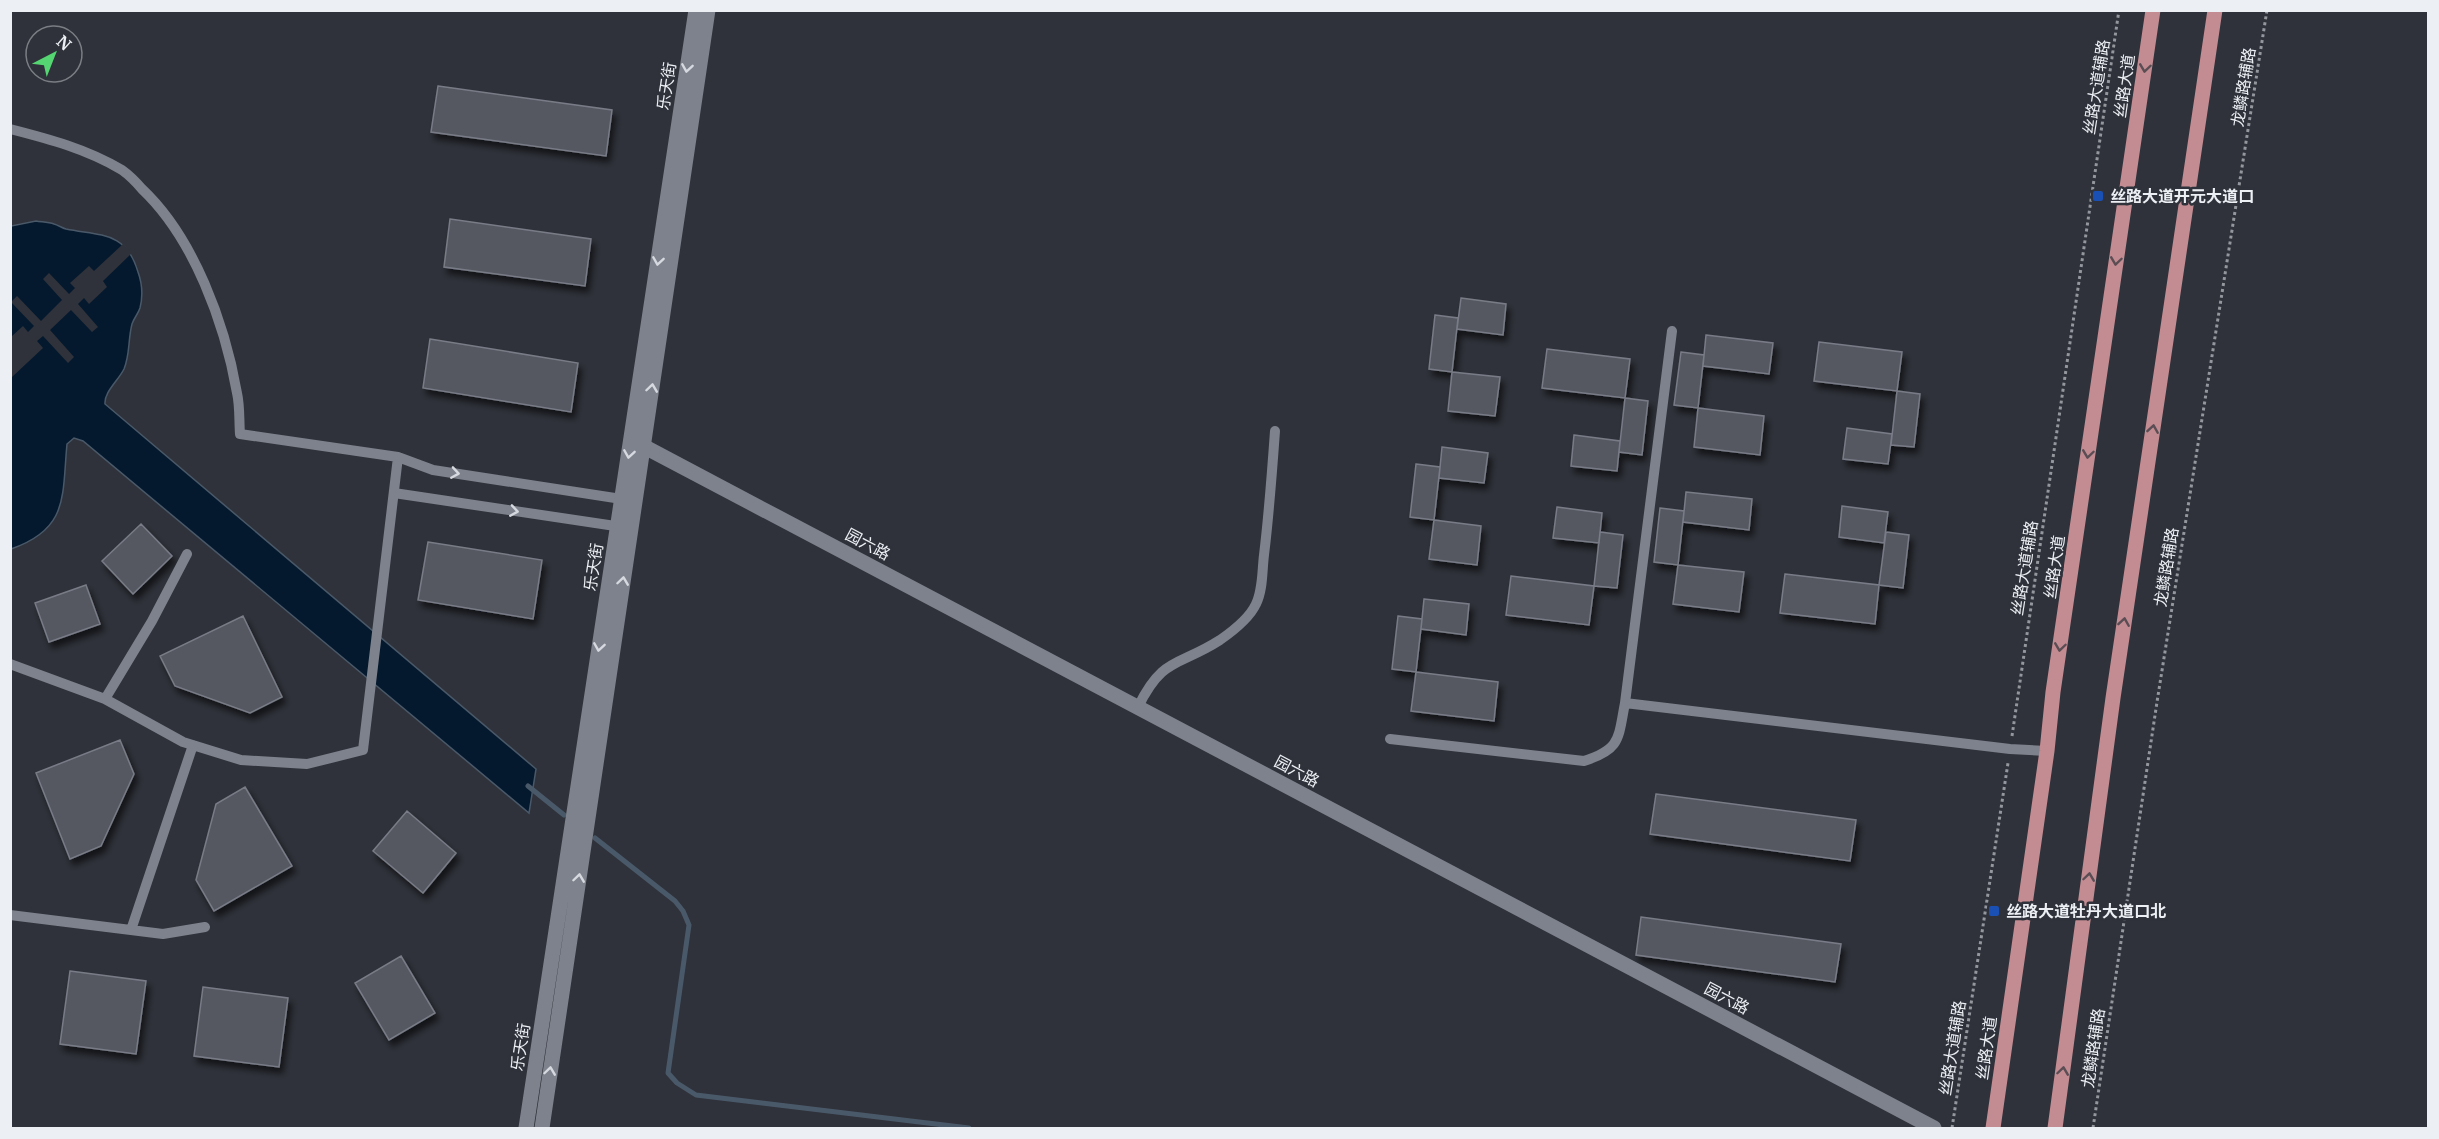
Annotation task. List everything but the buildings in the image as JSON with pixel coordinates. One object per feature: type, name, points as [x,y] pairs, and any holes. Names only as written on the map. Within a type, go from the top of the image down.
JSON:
[{"type":"main road","name":"丝路大道","points":[[1993,1128],[2047,751],[2053,692],[2153,10]]},
{"type":"main road","points":[[2055,1128],[2112,698],[2215,10]]},
{"type":"street","name":"乐天街","points":[[542,1128],[696,10]]},
{"type":"street","name":"乐天街","points":[[628,500],[644,446],[708,10]]},
{"type":"street","name":"园六路","points":[[644,446],[1935,1128]]},
{"type":"street","name":"乐天街","points":[[526,1128],[624,527]]},
{"type":"lane","points":[[10,129],[74,146],[124,171],[155,201],[176,228],[202,281],[225,339],[238,395],[240,434],[398,458],[433,470],[628,500]]},
{"type":"lane","points":[[1390,740],[1584,761],[1606,754],[1619,736],[1672,331]]},
{"type":"lane","points":[[1138,707],[1149,685],[1167,666],[1221,639],[1237,627],[1255,605],[1260,590],[1275,431]]},
{"type":"lane","points":[[10,664],[105,699],[193,745],[241,760],[307,764],[363,750],[398,458]]},
{"type":"lane","points":[[394,493],[624,527]]},
{"type":"lane","points":[[105,699],[152,621],[187,554]]},
{"type":"lane","points":[[1625,703],[2010,749],[2047,751]]},
{"type":"lane","points":[[131,930],[193,745]]},
{"type":"lane","points":[[10,915],[164,934],[206,927]]},
{"type":"path","name":"丝路大道辅路","points":[[1952,1128],[2119,10]]},
{"type":"path","name":"龙鳞路辅路","points":[[2093,1128],[2158,690],[2267,10]]},
{"type":"water","points":[[36,221],[101,235],[119,242],[127,249],[138,272],[142,290],[140,308],[132,324],[124,369],[109,391],[105,404],[536,769],[529,813],[83,441],[74,438],[67,444],[62,495],[53,521],[30,541],[11,549],[11,226]]},
{"type":"pier","points":[[123,244],[132,253],[103,281],[107,287],[89,304],[84,298],[78,304],[98,327],[92,332],[71,310],[50,330],[74,357],[68,363],[43,336],[37,341],[43,348],[12,377],[10,375],[11,337],[23,326],[28,332],[34,326],[11,302],[17,296],[41,321],[62,300],[43,279],[49,273],[69,294],[75,288],[70,283],[89,266],[94,271]]},
{"type":"waterway","points":[[528,786],[564,815]]},
{"type":"waterway","points":[[595,838],[675,901],[683,911],[689,925],[668,1073],[677,1083],[696,1095],[969,1128]]},
{"type":"place","name":"丝路大道开元大道口","points":[[2098,196]]},
{"type":"place","name":"丝路大道牡丹大道口北","points":[[1994,911]]}]
